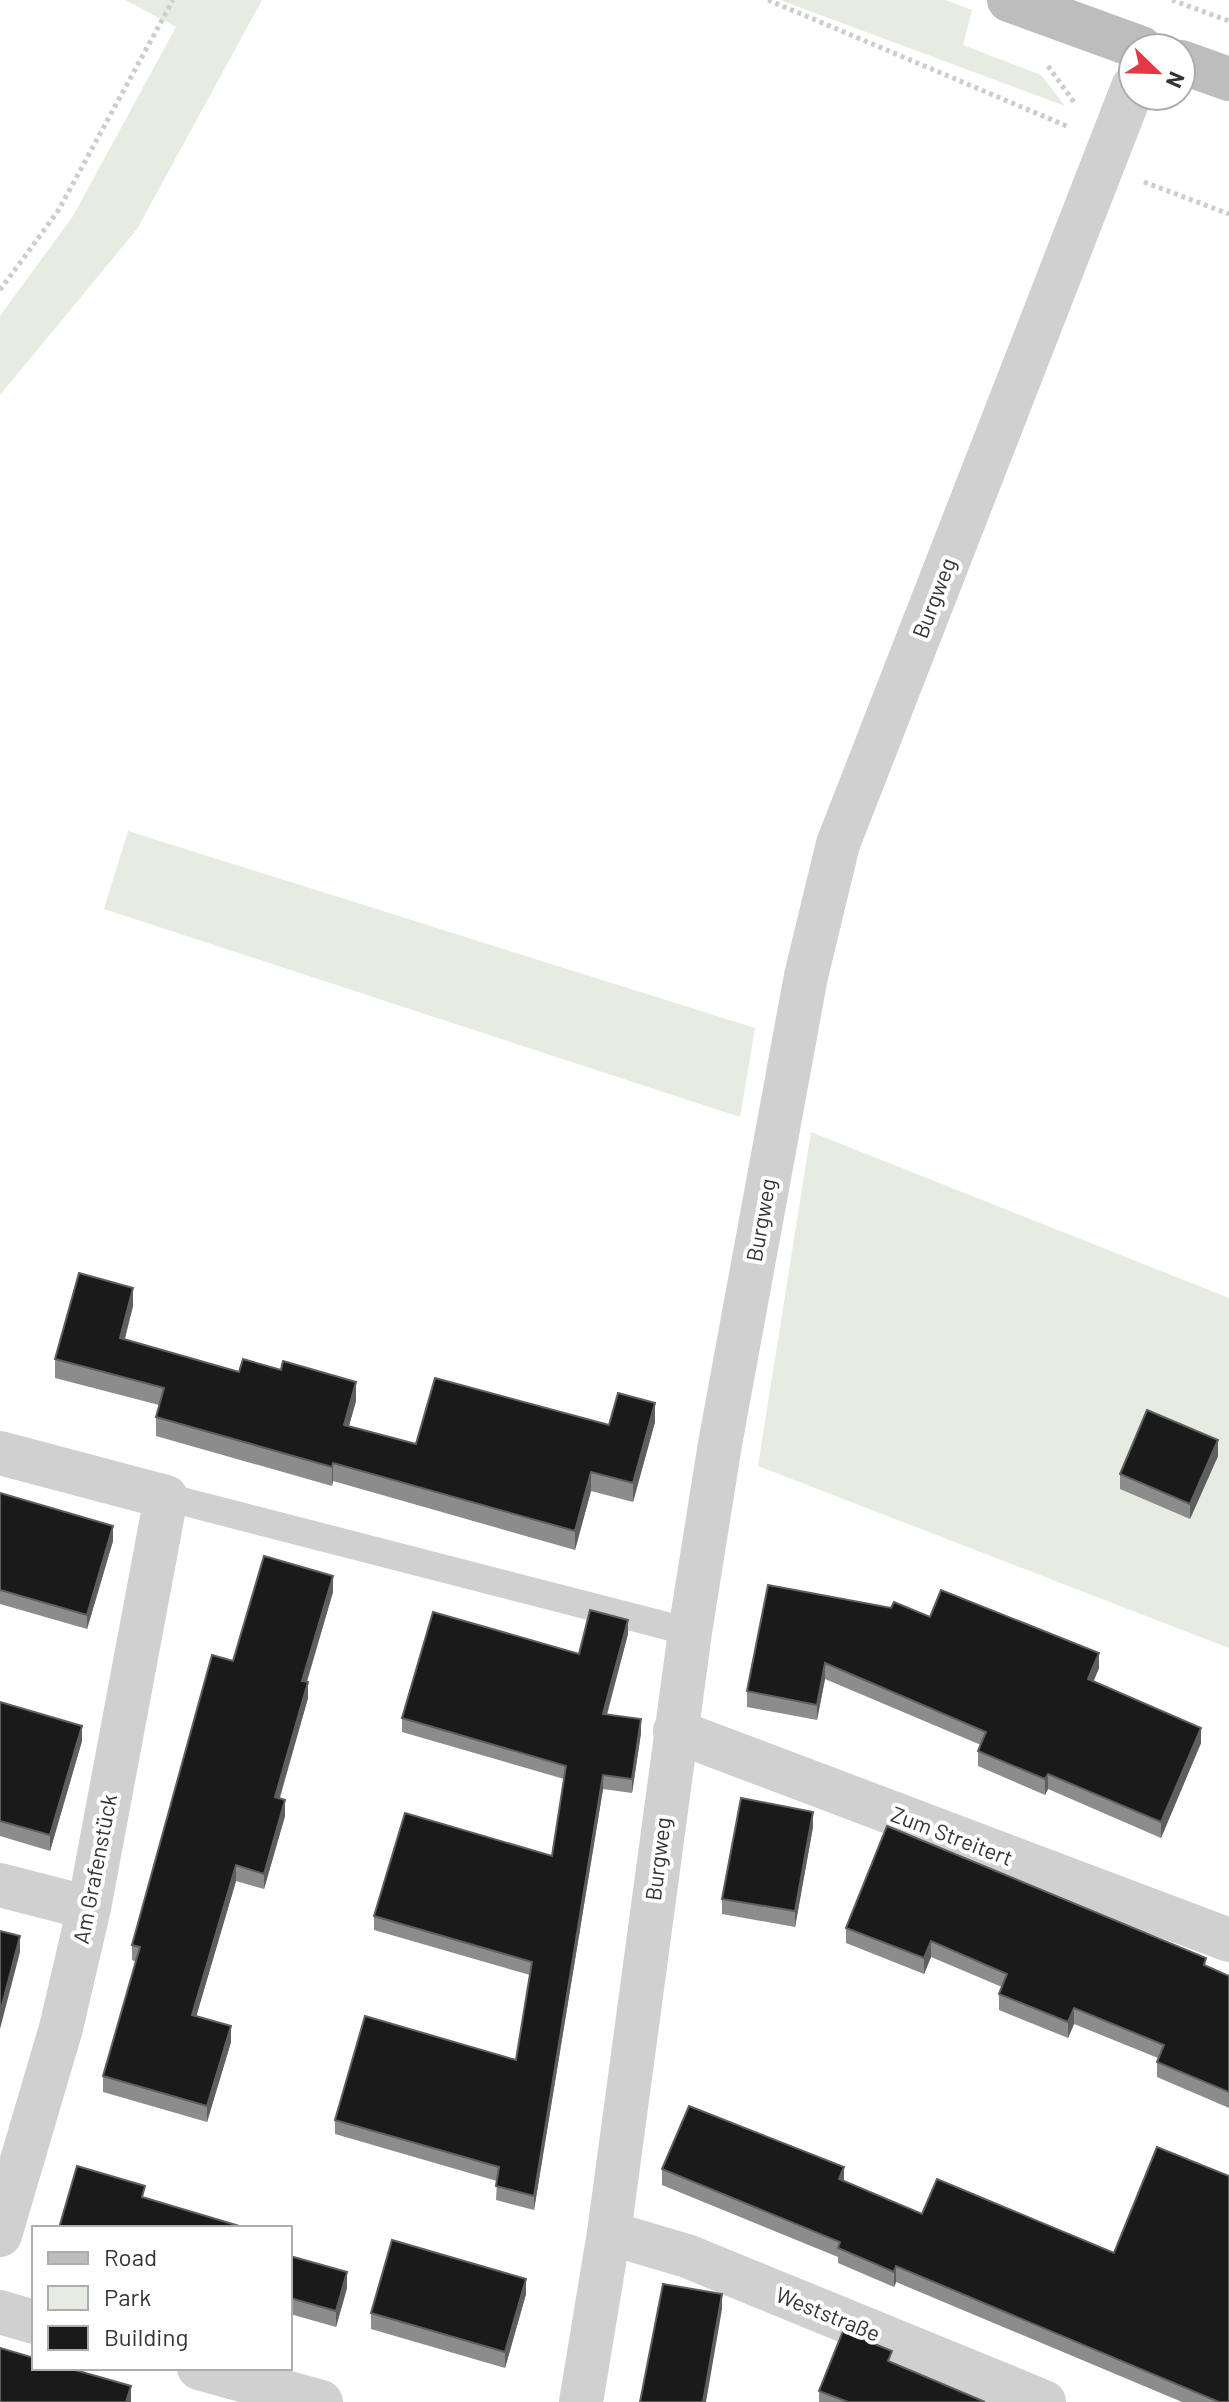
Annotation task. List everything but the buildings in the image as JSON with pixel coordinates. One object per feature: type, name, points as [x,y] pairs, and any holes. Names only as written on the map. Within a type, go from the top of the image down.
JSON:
[{"type":"main road","points":[[1009,0],[1117,39]]},
{"type":"main road","points":[[1197,68],[1229,79]]},
{"type":"street","name":"Burgweg","points":[[581,2402],[609,2233],[690,1632],[792,1050],[838,844],[1123,112]]},
{"type":"street","points":[[0,1453],[166,1497]]},
{"type":"street","name":"Am Grafenstück","points":[[0,2235],[61,2028],[89,1908],[166,1497]]},
{"type":"street","name":"Zum Streitert","points":[[675,1731],[1229,1940]]},
{"type":"street","points":[[0,1885],[89,1908]]},
{"type":"street","name":"Weststraße","points":[[609,2233],[687,2256],[1044,2402]]},
{"type":"street","points":[[0,2312],[32,2321]]},
{"type":"street","points":[[206,2370],[321,2402]]},
{"type":"lane","points":[[166,1497],[690,1632]]},
{"type":"path","points":[[0,290],[58,211],[173,0]]},
{"type":"path","points":[[768,0],[1106,154],[1229,214]]},
{"type":"path","points":[[1172,0],[1229,21]]},
{"type":"green space","points":[[125,0],[262,0],[137,229],[0,395],[0,316],[73,216],[176,27]]},
{"type":"green space","points":[[780,0],[945,0],[972,10],[963,45],[1041,75],[1065,106]]},
{"type":"green space","points":[[128,831],[755,1028],[740,1117],[104,909]]},
{"type":"green space","points":[[811,1132],[1229,1298],[1229,1648],[758,1466]]}]
